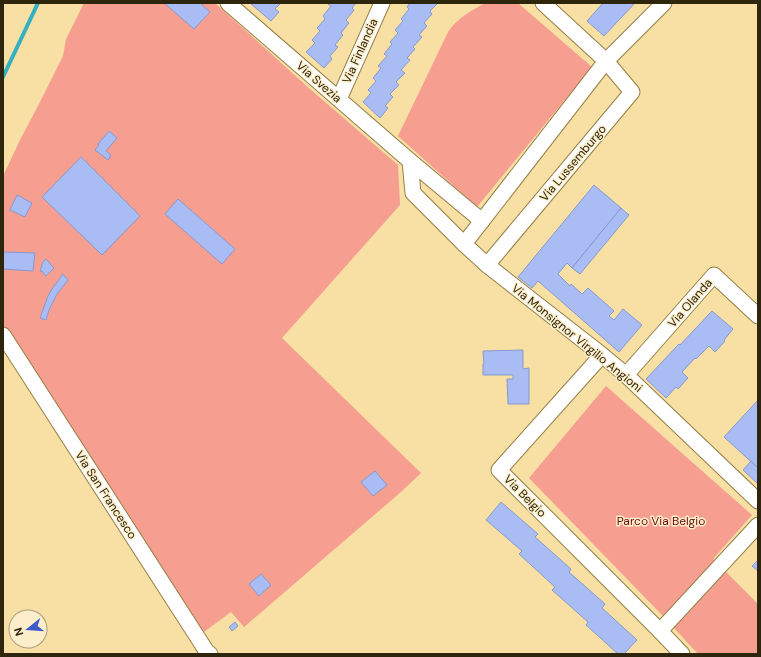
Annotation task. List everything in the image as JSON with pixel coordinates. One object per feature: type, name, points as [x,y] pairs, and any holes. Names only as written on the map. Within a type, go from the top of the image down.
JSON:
[{"type":"street","name":"Via Svezia","points":[[228,3],[410,161],[482,221]]},
{"type":"street","name":"Via Finlandia","points":[[339,99],[382,3]]},
{"type":"street","points":[[410,161],[413,194],[464,244],[606,61],[664,3]]},
{"type":"street","points":[[546,4],[606,61]]},
{"type":"street","name":"Via Lussemburgo","points":[[487,265],[632,92],[606,61]]},
{"type":"street","name":"Via Monsignor Virgilio Angioni","points":[[464,244],[487,265],[626,375],[758,501]]},
{"type":"street","name":"Via Olanda","points":[[626,375],[714,275],[758,316]]},
{"type":"street","name":"Via San Francesco","points":[[3,335],[210,654]]},
{"type":"street","name":"Via Belgio","points":[[602,355],[499,470],[682,654]]},
{"type":"street","points":[[660,631],[758,525]]},
{"type":"green space","points":[[84,3],[215,3],[310,89],[398,165],[400,205],[282,338],[421,473],[401,492],[244,627],[231,612],[204,632],[3,330],[3,176],[63,56],[66,39]]},
{"type":"green space","points":[[485,3],[518,3],[592,67],[477,207],[398,136],[448,32],[460,19]]},
{"type":"green space","name":"Parco Via Belgio","points":[[606,386],[752,515],[713,559],[758,604],[758,654],[698,654],[529,478]]},
{"type":"building","points":[[164,3],[200,3],[210,12],[194,29]]},
{"type":"building","points":[[281,3],[275,9],[279,12],[271,21],[251,4]]},
{"type":"building","points":[[356,3],[352,8],[354,10],[346,20],[349,23],[341,33],[343,35],[335,45],[338,47],[330,56],[332,59],[324,68],[306,52],[315,43],[312,40],[320,31],[317,28],[325,19],[323,16],[331,6],[328,4]]},
{"type":"building","points":[[410,3],[438,3],[430,11],[432,14],[424,23],[427,26],[419,35],[422,37],[413,47],[415,49],[407,58],[410,60],[401,70],[405,73],[396,82],[399,85],[390,94],[393,97],[385,106],[388,108],[380,118],[363,102],[371,93],[368,90],[376,81],[373,78],[381,68],[378,66],[387,56],[384,54],[392,44],[390,42],[398,33],[395,30],[403,21],[401,19],[409,9],[407,7]]},
{"type":"building","points":[[603,3],[635,3],[604,36],[587,21]]},
{"type":"building","points":[[109,131],[117,138],[106,151],[111,155],[108,160],[95,150]]},
{"type":"building","points":[[81,157],[140,216],[102,255],[42,197]]},
{"type":"building","points":[[594,185],[621,208],[572,268],[567,263],[558,274],[570,286],[571,284],[582,294],[588,288],[614,311],[609,316],[614,320],[623,309],[642,325],[619,352],[538,281],[532,288],[518,277]]},
{"type":"building","points":[[17,195],[32,203],[25,217],[10,210]]},
{"type":"building","points":[[178,199],[235,249],[222,264],[165,214]]},
{"type":"building","points":[[621,208],[629,215],[580,274],[572,268]]},
{"type":"building","points":[[3,252],[35,253],[33,271],[3,269]]},
{"type":"building","points":[[46,259],[54,268],[46,276],[42,271],[40,271],[43,262]]},
{"type":"building","points":[[63,274],[68,280],[57,294],[46,320],[40,318],[48,296]]},
{"type":"building","points":[[712,311],[733,329],[715,352],[709,346],[696,359],[695,358],[682,372],[688,378],[678,389],[676,387],[666,398],[646,379]]},
{"type":"building","points":[[523,350],[523,369],[529,368],[529,404],[508,404],[507,379],[513,379],[513,375],[483,375],[483,351]]},
{"type":"building","points":[[758,400],[758,468],[724,437]]},
{"type":"building","points":[[751,461],[758,468],[758,484],[743,470]]},
{"type":"building","points":[[375,471],[387,485],[373,496],[361,482]]},
{"type":"building","points":[[501,502],[538,534],[535,537],[571,569],[569,572],[605,604],[602,608],[637,640],[624,654],[618,654],[586,625],[588,622],[552,590],[555,587],[519,554],[522,551],[486,520]]},
{"type":"building","points":[[758,560],[758,571],[752,566]]},
{"type":"building","points":[[261,574],[271,585],[259,596],[249,584]]},
{"type":"building","points":[[235,622],[238,626],[232,631],[229,627]]},
{"type":"waterway","points":[[3,77],[38,3]]}]
